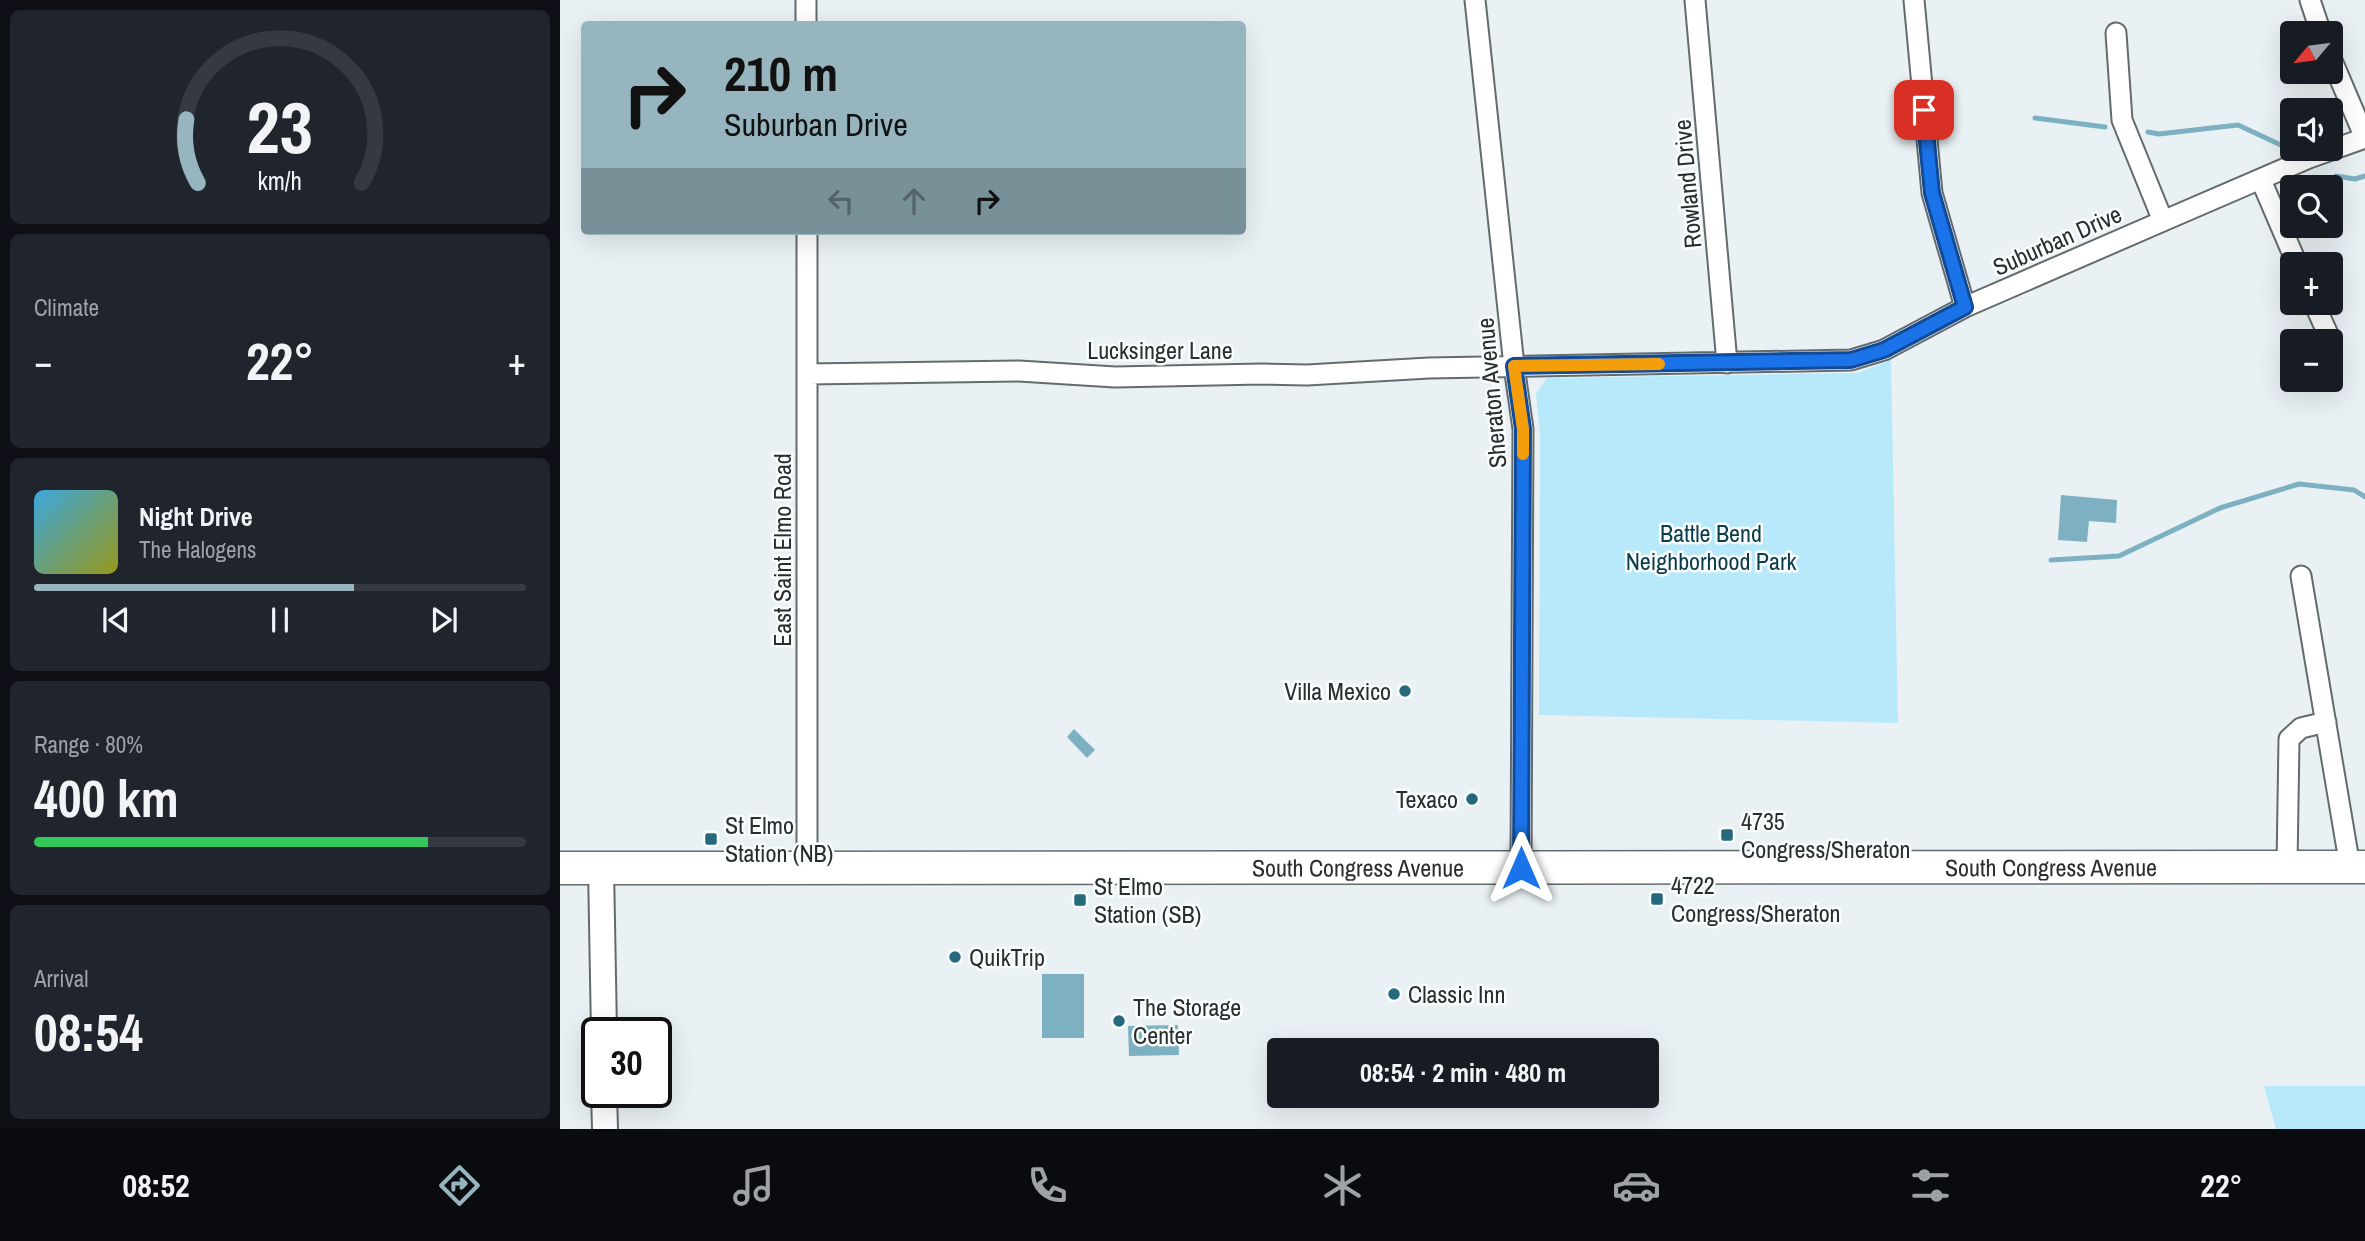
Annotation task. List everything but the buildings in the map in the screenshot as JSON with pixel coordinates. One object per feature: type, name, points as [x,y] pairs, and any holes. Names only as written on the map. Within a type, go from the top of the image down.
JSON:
[{"type":"main road","name":"South Congress Avenue","points":[[560,868],[2357,867]]},
{"type":"street","points":[[806,0],[806,21]]},
{"type":"street","name":"Sheraton Avenue","points":[[1475,0],[1523,429],[1521,868]]},
{"type":"street","name":"Rowland Drive","points":[[1695,0],[1727,363]]},
{"type":"street","points":[[1914,0],[1932,193],[1965,307]]},
{"type":"street","points":[[2310,0],[2317,21]]},
{"type":"street","points":[[2116,33],[2122,120],[2163,221]]},
{"type":"street","points":[[2342,84],[2365,138]]},
{"type":"street","name":"Suburban Drive","points":[[1514,366],[1851,360],[1884,350],[1965,307],[2309,158],[2365,138]]},
{"type":"street","points":[[2261,180],[2292,252]]},
{"type":"street","name":"East Saint Elmo Road","points":[[807,235],[807,869]]},
{"type":"street","name":"Lucksinger Lane","points":[[807,373],[1019,371],[1115,377],[1307,375],[1514,366]]},
{"type":"street","points":[[2301,576],[2326,722],[2357,867]]},
{"type":"street","points":[[2287,867],[2289,738],[2301,728],[2326,722]]},
{"type":"street","points":[[601,867],[604,1017]]},
{"type":"street","points":[[604,1108],[605,1129]]},
{"type":"green space","name":"Battle Bend Neighborhood Park","points":[[1891,360],[1898,723],[1539,715],[1540,434],[1536,394],[1547,378],[1857,373]]},
{"type":"green space","points":[[2264,1086],[2365,1086],[2365,1129],[2276,1129]]},
{"type":"shaded area","points":[[2061,495],[2117,500],[2116,523],[2089,521],[2087,542],[2058,540]]},
{"type":"shaded area","points":[[1074,729],[1095,750],[1087,758],[1067,737]]},
{"type":"shaded area","points":[[1042,974],[1084,974],[1084,1038],[1042,1038]]},
{"type":"shaded area","points":[[1178,1025],[1179,1055],[1129,1056],[1128,1026]]},
{"type":"waterway","points":[[2035,118],[2105,127]]},
{"type":"waterway","points":[[2148,132],[2159,134],[2238,125],[2280,145]]},
{"type":"waterway","points":[[2343,177],[2355,179],[2365,176]]},
{"type":"waterway","points":[[2051,560],[2119,556],[2220,508],[2299,484],[2354,490],[2365,497]]},
{"type":"slow traffic","points":[[1523,454],[1523,429],[1514,366],[1659,364]]},
{"type":"place","name":"Villa Mexico","points":[[1405,691]]},
{"type":"place","name":"Texaco","points":[[1472,799]]},
{"type":"place","name":"4735 Congress/Sheraton","points":[[1727,835]]},
{"type":"place","name":"St Elmo Station (NB)","points":[[711,839]]},
{"type":"place","name":"4722 Congress/Sheraton","points":[[1657,899]]},
{"type":"place","name":"St Elmo Station (SB)","points":[[1080,900]]},
{"type":"place","name":"QuikTrip","points":[[955,957]]},
{"type":"place","name":"Classic Inn","points":[[1394,994]]},
{"type":"place","name":"The Storage Center","points":[[1119,1021]]},
{"type":"route","points":[[1521,868],[1523,429],[1514,366],[1851,360],[1884,350],[1965,307],[1932,193],[1924,110]]}]
